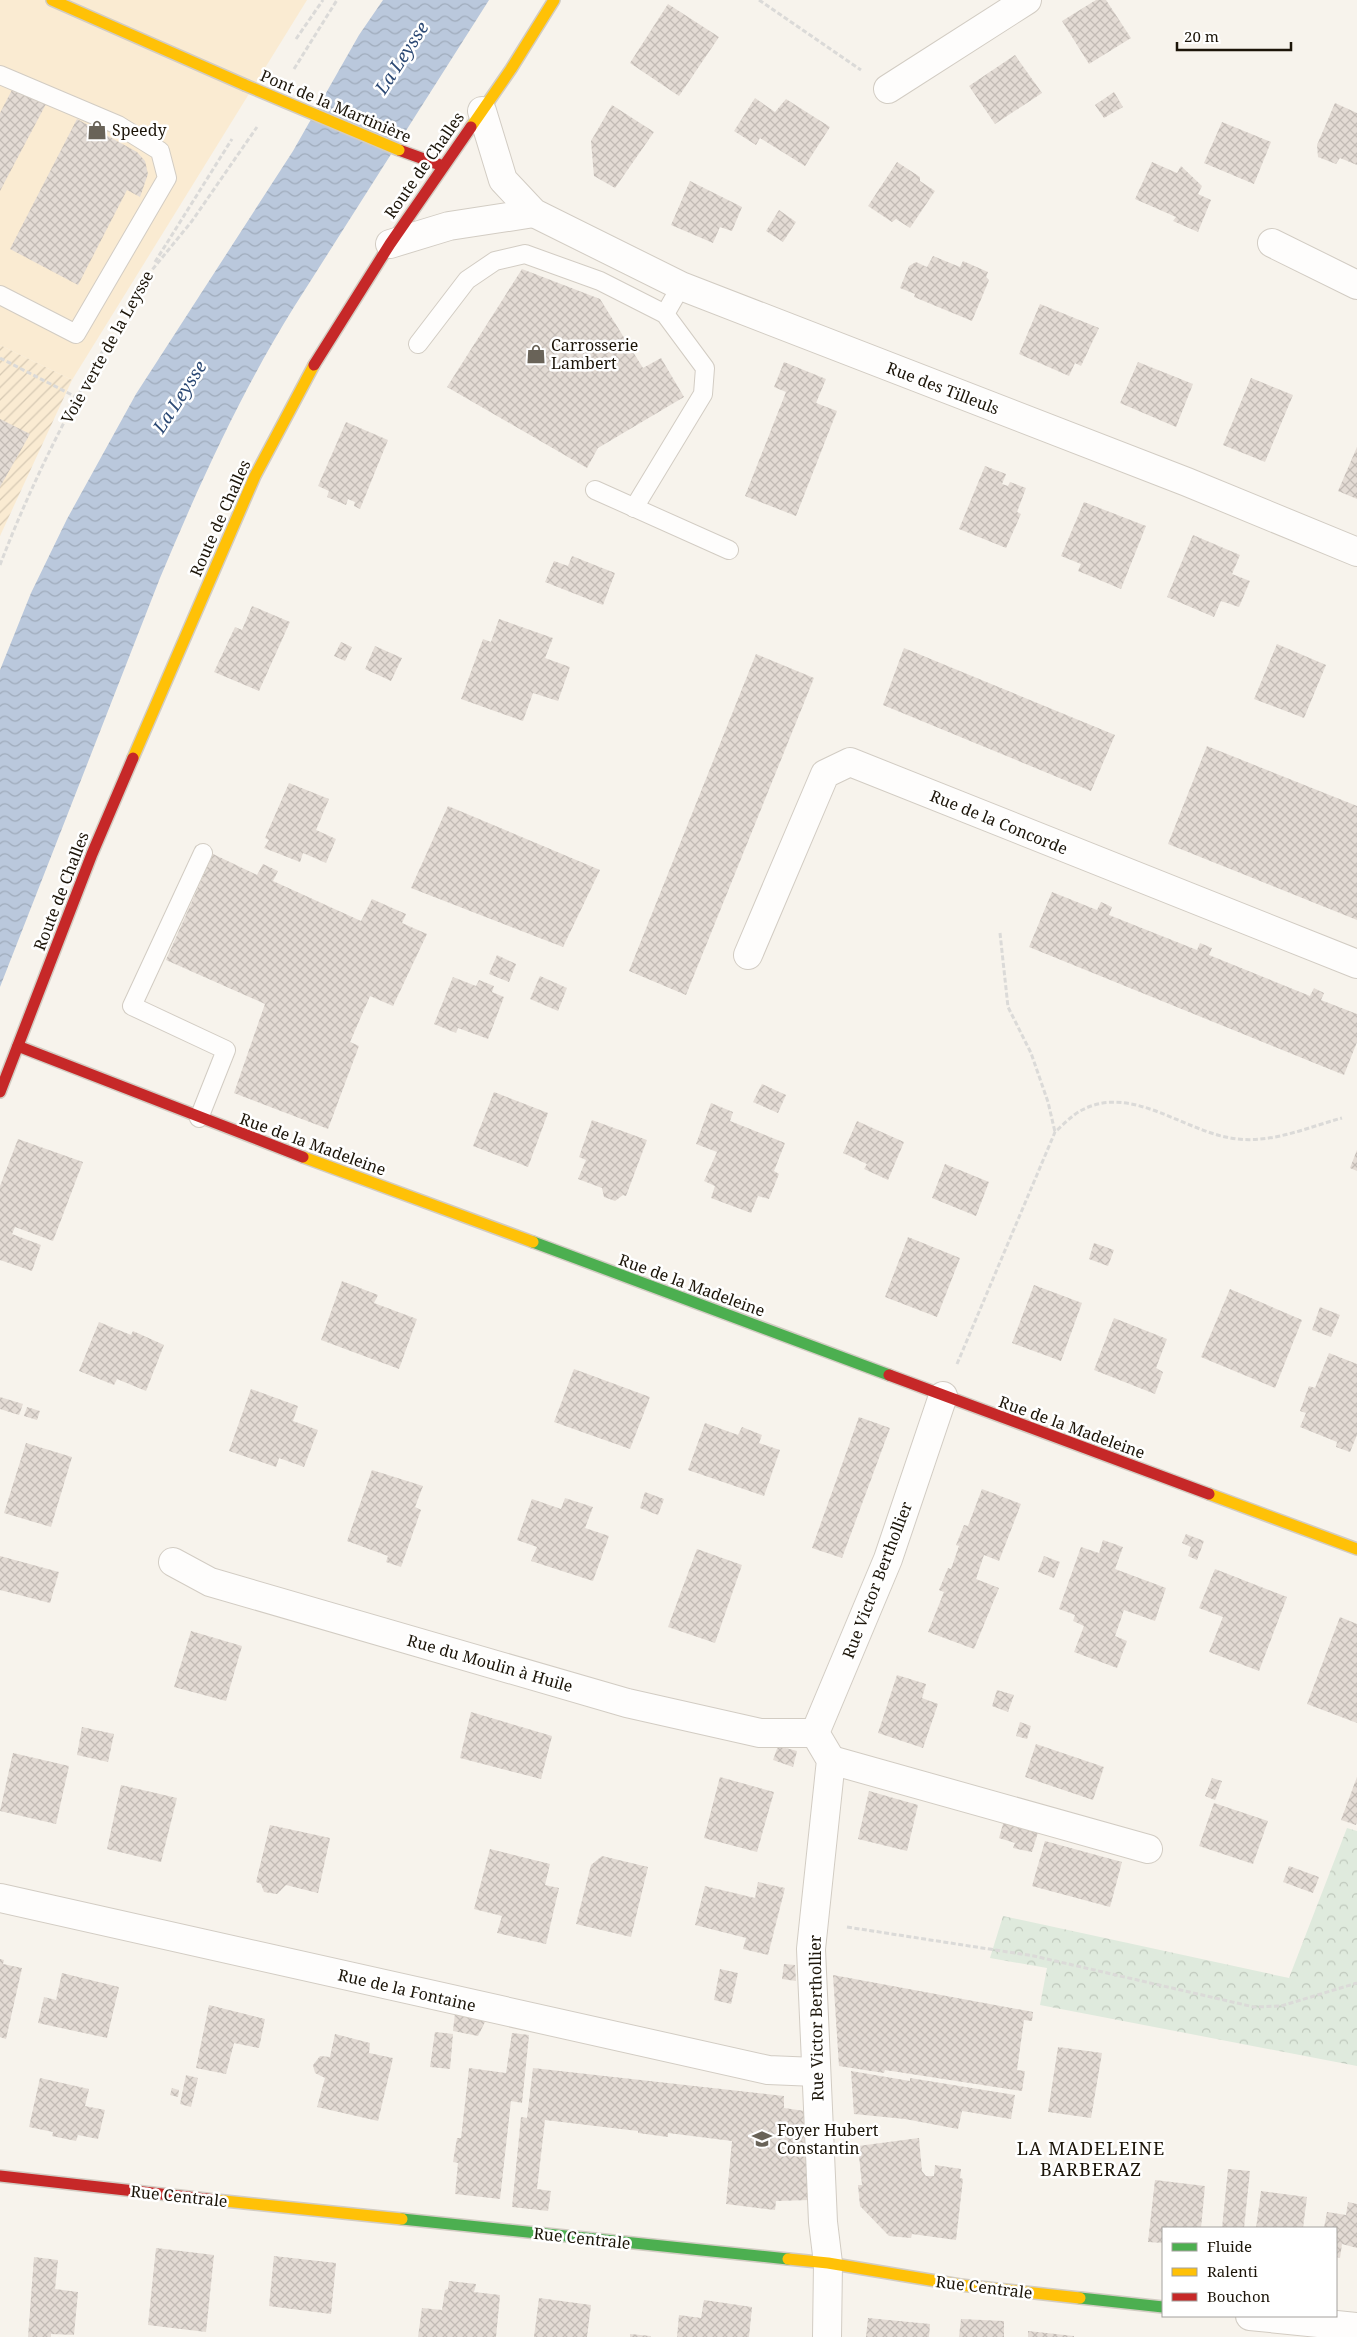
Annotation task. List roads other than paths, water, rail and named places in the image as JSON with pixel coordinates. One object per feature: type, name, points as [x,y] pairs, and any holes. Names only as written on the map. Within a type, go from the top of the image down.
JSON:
[{"type":"street","name":"Pont de la Martinière","points":[[52,0],[245,86],[442,166]]},
{"type":"street","name":"Route de Challes","points":[[0,1092],[92,854],[255,476],[325,345],[442,166],[511,69],[554,0]]},
{"type":"street","points":[[888,89],[1027,0]]},
{"type":"street","name":"Rue des Tilleuls","points":[[482,111],[503,180],[534,213],[681,286],[1178,479],[1357,552]]},
{"type":"street","points":[[390,244],[449,226],[534,213]]},
{"type":"street","points":[[1272,242],[1357,285]]},
{"type":"street","name":"Rue de la Concorde","points":[[748,955],[825,774],[850,762],[1357,964]]},
{"type":"street","name":"Rue de la Madeleine","points":[[18,1046],[199,1118],[1357,1550]]},
{"type":"street","name":"Rue Victor Berthollier","points":[[815,1733],[888,1559],[943,1396]]},
{"type":"street","name":"Rue du Moulin à Huile","points":[[173,1562],[210,1582],[627,1703],[760,1733],[815,1733]]},
{"type":"street","points":[[815,1733],[831,1760],[1148,1849]]},
{"type":"street","name":"Rue Victor Berthollier","points":[[827,2337],[828,2263],[823,2222],[811,1949],[831,1760]]},
{"type":"street","name":"Rue de la Fontaine","points":[[0,1898],[768,2070],[816,2072]]},
{"type":"street","name":"Rue Centrale","points":[[0,2176],[70,2185],[828,2263],[960,2285],[1162,2306]]},
{"type":"street","points":[[1260,2317],[1357,2327]]},
{"type":"lane","points":[[0,75],[118,125],[160,151],[167,178],[76,334],[0,295]]},
{"type":"lane","points":[[418,344],[467,280],[495,261],[525,254],[600,281],[665,314],[705,368],[702,394],[634,508]]},
{"type":"lane","points":[[665,314],[681,286]]},
{"type":"lane","points":[[595,490],[729,550]]},
{"type":"lane","points":[[199,1118],[226,1050],[132,1006],[203,853]]},
{"type":"water","name":"La Leysse","points":[[383,0],[489,0],[294,307],[256,372],[222,440],[160,578],[0,987],[0,670],[31,593],[67,519],[136,394],[293,151],[359,35]]},
{"type":"place","name":"Speedy","points":[[97,130]]},
{"type":"place","name":"Carrosserie Lambert","points":[[536,354]]},
{"type":"place","name":"Foyer Hubert Constantin","points":[[762,2139]]},
{"type":"district","name":"LA MADELEINE BARBERAZ","points":[[1091,2159]]}]
